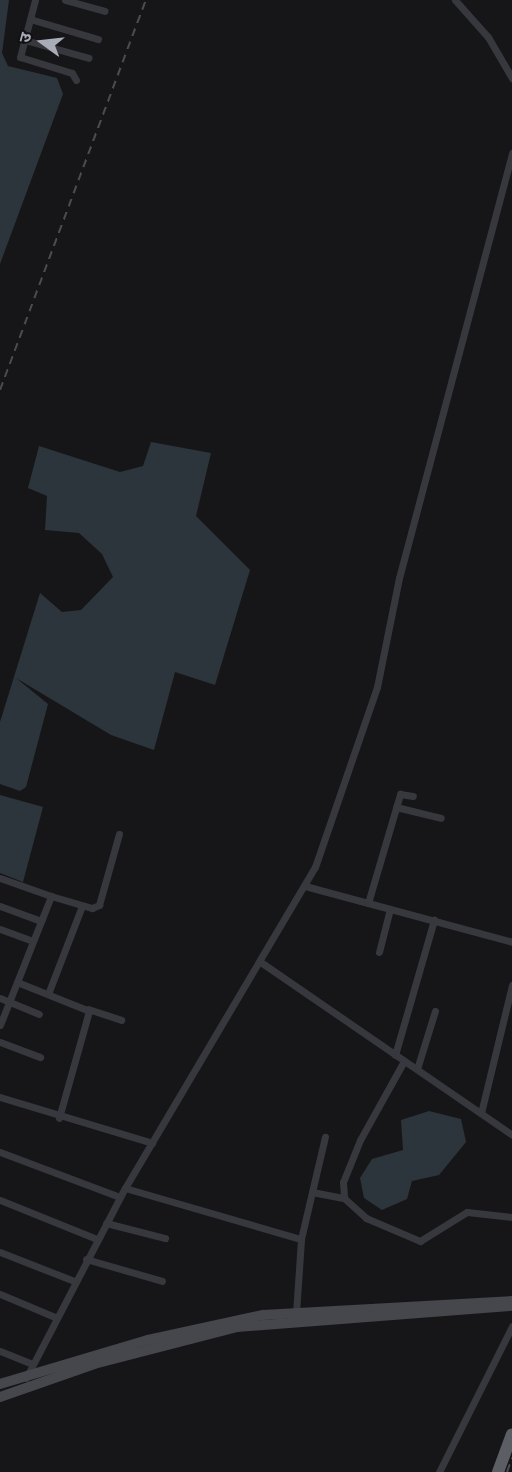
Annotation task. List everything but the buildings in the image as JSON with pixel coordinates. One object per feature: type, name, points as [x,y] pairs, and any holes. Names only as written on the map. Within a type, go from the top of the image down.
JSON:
[{"type":"highway","points":[[498,1472],[512,1434]]},
{"type":"main road","points":[[0,1384],[205,1325],[296,1313],[512,1301]]},
{"type":"main road","points":[[0,1397],[94,1364],[237,1327],[512,1306]]},
{"type":"street","points":[[35,0],[20,57],[72,73],[76,80]]},
{"type":"street","points":[[65,0],[105,11]]},
{"type":"street","points":[[455,0],[488,37],[512,78]]},
{"type":"street","points":[[30,19],[98,39]]},
{"type":"street","points":[[24,40],[89,58]]},
{"type":"street","points":[[26,1378],[74,1281],[125,1188],[262,963],[305,886],[377,687],[399,578],[512,153]]},
{"type":"street","points":[[368,903],[400,794],[413,796]]},
{"type":"street","points":[[396,807],[441,818]]},
{"type":"street","points":[[0,878],[92,908],[101,901],[119,834]]},
{"type":"street","points":[[305,886],[512,942]]},
{"type":"street","points":[[0,1025],[51,896]]},
{"type":"street","points":[[0,906],[41,921]]},
{"type":"street","points":[[48,994],[82,906]]},
{"type":"street","points":[[379,952],[390,909]]},
{"type":"street","points":[[395,1055],[434,920]]},
{"type":"street","points":[[0,930],[33,941]]},
{"type":"street","points":[[262,963],[512,1135]]},
{"type":"street","points":[[17,982],[88,1010],[121,1020]]},
{"type":"street","points":[[481,1113],[512,985]]},
{"type":"street","points":[[0,998],[39,1014]]},
{"type":"street","points":[[59,1118],[88,1010]]},
{"type":"street","points":[[417,1070],[435,1011]]},
{"type":"street","points":[[0,1042],[40,1058]]},
{"type":"street","points":[[344,1198],[344,1182],[360,1140],[404,1060]]},
{"type":"street","points":[[0,1097],[59,1118],[152,1143]]},
{"type":"street","points":[[296,1313],[302,1239],[325,1137]]},
{"type":"street","points":[[0,1152],[120,1197]]},
{"type":"street","points":[[125,1188],[302,1239]]},
{"type":"street","points":[[312,1192],[344,1198],[361,1216],[406,1239],[428,1239],[467,1212],[512,1217]]},
{"type":"street","points":[[0,1200],[97,1239]]},
{"type":"street","points":[[106,1223],[165,1238]]},
{"type":"street","points":[[0,1252],[74,1281]]},
{"type":"street","points":[[86,1259],[162,1281]]},
{"type":"street","points":[[0,1294],[56,1317]]},
{"type":"street","points":[[439,1472],[512,1326]]},
{"type":"street","points":[[0,1351],[33,1364]]},
{"type":"shaded area","points":[[0,0],[9,0],[2,53],[8,66],[57,78],[63,94],[0,264]]},
{"type":"shaded area","points":[[151,442],[211,453],[196,516],[250,570],[215,685],[175,672],[154,750],[111,735],[16,678],[48,704],[26,787],[20,791],[0,784],[0,722],[40,593],[62,612],[81,610],[113,577],[102,554],[79,533],[45,530],[47,496],[28,488],[39,446],[120,472],[143,466]]},
{"type":"shaded area","points":[[0,795],[43,807],[23,882],[0,873]]},
{"type":"shaded area","points":[[429,1111],[461,1119],[466,1142],[439,1175],[412,1181],[407,1199],[382,1210],[364,1198],[360,1178],[372,1159],[403,1150],[401,1120]]},
{"type":"railway","points":[[0,390],[146,0]]},
{"type":"railway","points":[[507,1472],[512,1458]]}]
